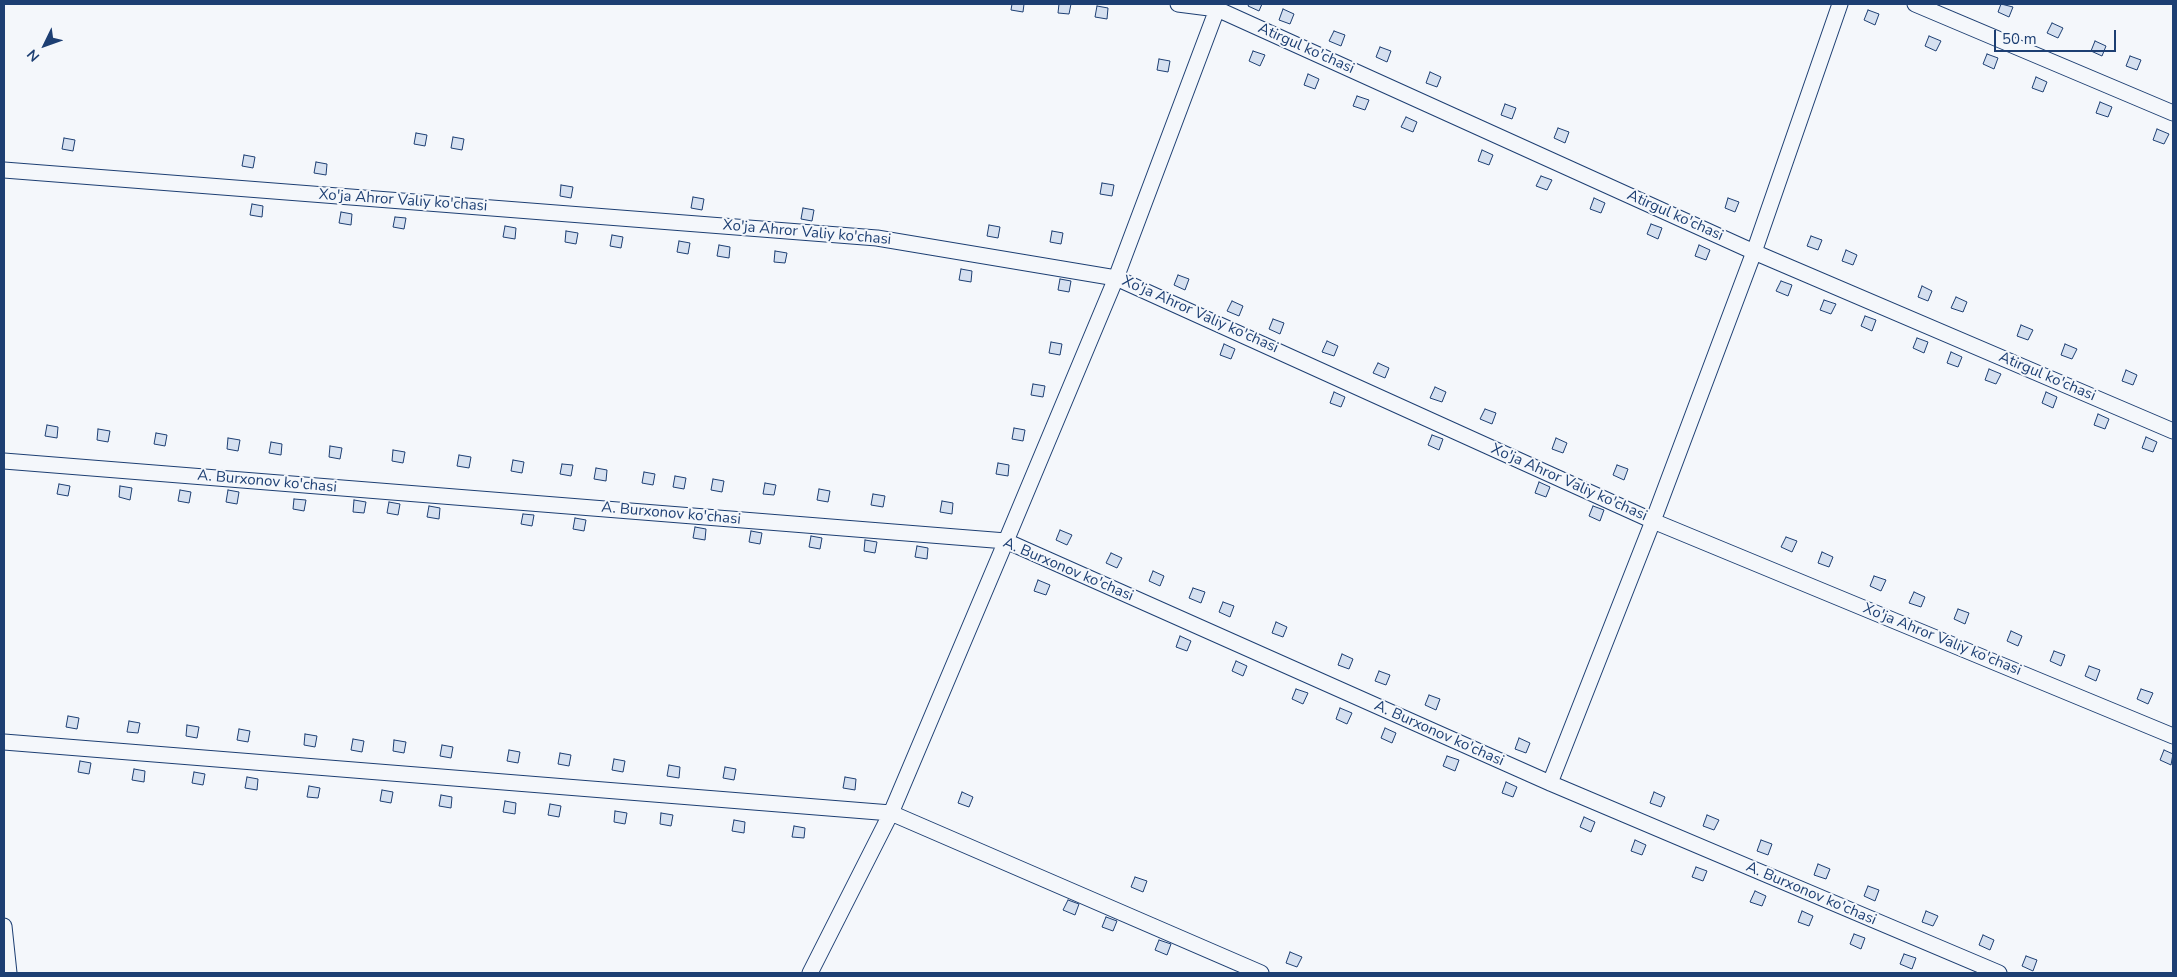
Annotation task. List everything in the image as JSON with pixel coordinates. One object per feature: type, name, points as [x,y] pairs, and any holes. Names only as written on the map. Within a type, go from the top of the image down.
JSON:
[{"type":"street","name":"Atirgul ko'chasi","points":[[1178,4],[1218,6],[1754,252],[2173,431]]},
{"type":"street","points":[[1550,783],[1653,521],[1754,252],[1840,4]]},
{"type":"street","points":[[1916,4],[2173,113]]},
{"type":"street","points":[[810,973],[891,813],[1006,541],[1116,278],[1218,6]]},
{"type":"street","name":"Xo'ja Ahror Valiy ko'chasi","points":[[4,170],[877,238],[1116,278],[1653,521],[2173,736]]},
{"type":"street","name":"A. Burxonov ko'chasi","points":[[4,460],[1006,541],[1550,783],[1999,973]]},
{"type":"street","points":[[4,742],[891,813],[1261,973]]},
{"type":"street","points":[[4,926],[9,973]]},
{"type":"building","points":[[1012,4],[1024,4],[1023,12],[1011,10]]},
{"type":"building","points":[[1059,4],[1071,4],[1069,14],[1058,13]]},
{"type":"building","points":[[1249,4],[1262,4],[1259,11],[1248,6]]},
{"type":"building","points":[[2001,4],[2013,7],[2009,17],[1998,12]]},
{"type":"building","points":[[1097,6],[1108,8],[1107,19],[1095,17]]},
{"type":"building","points":[[1283,9],[1294,14],[1290,24],[1279,20]]},
{"type":"building","points":[[1868,10],[1879,14],[1875,25],[1864,20]]},
{"type":"building","points":[[2052,23],[2063,28],[2058,38],[2047,33]]},
{"type":"building","points":[[1334,31],[1345,35],[1341,46],[1329,41]]},
{"type":"building","points":[[1929,36],[1941,41],[1936,51],[1925,46]]},
{"type":"building","points":[[2095,41],[2106,46],[2102,56],[2091,51]]},
{"type":"building","points":[[1380,47],[1391,51],[1387,62],[1376,57]]},
{"type":"building","points":[[1253,51],[1265,55],[1260,66],[1249,61]]},
{"type":"building","points":[[1987,54],[1998,58],[1994,69],[1983,64]]},
{"type":"building","points":[[2130,56],[2141,60],[2137,70],[2126,66]]},
{"type":"building","points":[[1159,59],[1170,61],[1168,72],[1157,70]]},
{"type":"building","points":[[1430,72],[1441,77],[1437,87],[1426,83]]},
{"type":"building","points":[[1308,74],[1319,79],[1315,89],[1304,85]]},
{"type":"building","points":[[2036,77],[2047,82],[2043,92],[2032,88]]},
{"type":"building","points":[[1357,96],[1369,100],[1365,110],[1353,106]]},
{"type":"building","points":[[2100,102],[2112,107],[2108,117],[2096,113]]},
{"type":"building","points":[[1505,104],[1516,108],[1512,119],[1501,115]]},
{"type":"building","points":[[1406,117],[1417,122],[1413,132],[1401,127]]},
{"type":"building","points":[[1558,128],[1569,132],[1565,143],[1554,138]]},
{"type":"building","points":[[2157,129],[2169,134],[2164,144],[2153,140]]},
{"type":"building","points":[[416,133],[427,135],[425,146],[414,144]]},
{"type":"building","points":[[453,137],[464,139],[462,150],[451,148]]},
{"type":"building","points":[[64,138],[75,140],[73,151],[62,149]]},
{"type":"building","points":[[1482,150],[1493,155],[1489,165],[1478,161]]},
{"type":"building","points":[[244,155],[255,157],[253,168],[242,166]]},
{"type":"building","points":[[316,162],[327,164],[326,175],[314,173]]},
{"type":"building","points":[[1541,176],[1552,180],[1547,190],[1536,186]]},
{"type":"building","points":[[1102,183],[1114,185],[1112,196],[1100,194]]},
{"type":"building","points":[[561,185],[573,187],[571,198],[560,196]]},
{"type":"building","points":[[693,197],[704,199],[702,210],[691,208]]},
{"type":"building","points":[[1594,198],[1605,203],[1601,213],[1590,209]]},
{"type":"building","points":[[1728,198],[1739,202],[1735,212],[1725,208]]},
{"type":"building","points":[[252,204],[263,206],[262,217],[250,215]]},
{"type":"building","points":[[803,208],[814,210],[812,221],[801,219]]},
{"type":"building","points":[[341,212],[352,214],[351,225],[339,223]]},
{"type":"building","points":[[395,217],[406,218],[404,229],[393,227]]},
{"type":"building","points":[[1651,224],[1662,228],[1658,239],[1647,234]]},
{"type":"building","points":[[989,225],[1000,227],[998,238],[987,236]]},
{"type":"building","points":[[505,226],[516,228],[515,239],[503,237]]},
{"type":"building","points":[[566,231],[578,233],[576,244],[565,242]]},
{"type":"building","points":[[1052,231],[1063,233],[1061,244],[1050,242]]},
{"type":"building","points":[[612,235],[623,237],[621,248],[610,246]]},
{"type":"building","points":[[1811,236],[1822,240],[1818,250],[1807,246]]},
{"type":"building","points":[[679,241],[690,243],[688,254],[677,252]]},
{"type":"building","points":[[719,245],[730,247],[729,258],[717,256]]},
{"type":"building","points":[[1699,245],[1710,250],[1706,260],[1695,256]]},
{"type":"building","points":[[1846,250],[1857,255],[1853,265],[1842,261]]},
{"type":"building","points":[[775,251],[787,253],[785,263],[774,262]]},
{"type":"building","points":[[961,269],[972,271],[971,282],[959,280]]},
{"type":"building","points":[[1178,275],[1189,279],[1185,290],[1174,285]]},
{"type":"building","points":[[1060,279],[1071,281],[1069,292],[1058,290]]},
{"type":"building","points":[[1781,281],[1792,285],[1788,296],[1776,291]]},
{"type":"building","points":[[1922,286],[1932,291],[1928,301],[1918,297]]},
{"type":"building","points":[[1956,297],[1967,302],[1963,312],[1951,308]]},
{"type":"building","points":[[1824,300],[1836,304],[1831,314],[1820,310]]},
{"type":"building","points":[[1232,301],[1243,306],[1239,316],[1227,311]]},
{"type":"building","points":[[1865,316],[1876,320],[1872,331],[1861,326]]},
{"type":"building","points":[[1273,319],[1284,323],[1280,334],[1269,329]]},
{"type":"building","points":[[2021,325],[2033,330],[2028,340],[2017,336]]},
{"type":"building","points":[[1917,338],[1928,342],[1924,353],[1913,348]]},
{"type":"building","points":[[1327,341],[1338,346],[1334,356],[1322,352]]},
{"type":"building","points":[[1051,342],[1062,344],[1060,355],[1049,353]]},
{"type":"building","points":[[1224,344],[1235,349],[1231,359],[1220,355]]},
{"type":"building","points":[[2065,344],[2077,349],[2072,359],[2061,355]]},
{"type":"building","points":[[1951,352],[1962,357],[1958,367],[1947,363]]},
{"type":"building","points":[[1378,363],[1389,368],[1385,378],[1373,373]]},
{"type":"building","points":[[1989,369],[2001,374],[1996,384],[1985,380]]},
{"type":"building","points":[[2126,370],[2137,375],[2133,385],[2122,381]]},
{"type":"building","points":[[1033,384],[1045,386],[1043,397],[1031,395]]},
{"type":"building","points":[[1435,387],[1446,392],[1442,402],[1430,398]]},
{"type":"building","points":[[1334,392],[1345,397],[1341,407],[1330,403]]},
{"type":"building","points":[[2046,392],[2057,397],[2053,408],[2042,403]]},
{"type":"building","points":[[1485,409],[1496,413],[1492,424],[1480,419]]},
{"type":"building","points":[[2098,414],[2109,419],[2105,429],[2094,425]]},
{"type":"building","points":[[47,425],[58,427],[57,438],[45,436]]},
{"type":"building","points":[[1014,428],[1025,430],[1023,441],[1012,439]]},
{"type":"building","points":[[98,429],[110,431],[108,442],[97,440]]},
{"type":"building","points":[[156,433],[167,435],[165,446],[154,444]]},
{"type":"building","points":[[1432,435],[1443,439],[1439,450],[1428,445]]},
{"type":"building","points":[[2146,437],[2157,442],[2153,452],[2142,448]]},
{"type":"building","points":[[228,438],[240,440],[238,451],[227,449]]},
{"type":"building","points":[[1556,438],[1567,443],[1563,453],[1552,449]]},
{"type":"building","points":[[271,442],[282,444],[281,455],[269,453]]},
{"type":"building","points":[[330,446],[342,448],[340,459],[329,457]]},
{"type":"building","points":[[393,450],[405,452],[403,463],[392,461]]},
{"type":"building","points":[[459,455],[471,457],[469,468],[457,466]]},
{"type":"building","points":[[513,460],[524,462],[522,473],[511,471]]},
{"type":"building","points":[[998,463],[1009,465],[1008,476],[996,474]]},
{"type":"building","points":[[562,464],[573,465],[571,476],[560,474]]},
{"type":"building","points":[[1617,465],[1628,469],[1624,480],[1613,475]]},
{"type":"building","points":[[596,468],[607,470],[606,481],[594,479]]},
{"type":"building","points":[[644,472],[655,474],[653,485],[642,483]]},
{"type":"building","points":[[675,476],[686,478],[684,489],[673,487]]},
{"type":"building","points":[[713,479],[724,481],[722,492],[711,490]]},
{"type":"building","points":[[1539,482],[1550,487],[1546,497],[1535,493]]},
{"type":"building","points":[[765,483],[776,485],[774,495],[763,494]]},
{"type":"building","points":[[59,484],[70,486],[68,496],[57,494]]},
{"type":"building","points":[[120,486],[132,488],[130,500],[119,497]]},
{"type":"building","points":[[819,489],[830,491],[828,502],[817,500]]},
{"type":"building","points":[[180,490],[191,492],[189,503],[178,501]]},
{"type":"building","points":[[228,490],[239,492],[237,504],[226,502]]},
{"type":"building","points":[[873,494],[885,496],[883,507],[871,505]]},
{"type":"building","points":[[294,499],[306,500],[304,511],[293,509]]},
{"type":"building","points":[[354,500],[366,502],[364,513],[353,512]]},
{"type":"building","points":[[942,501],[953,503],[952,514],[940,512]]},
{"type":"building","points":[[389,502],[400,504],[398,515],[387,513]]},
{"type":"building","points":[[429,506],[440,508],[439,519],[427,517]]},
{"type":"building","points":[[1593,506],[1604,510],[1600,521],[1589,516]]},
{"type":"building","points":[[523,514],[534,515],[532,526],[521,524]]},
{"type":"building","points":[[575,518],[586,520],[584,531],[573,529]]},
{"type":"building","points":[[695,527],[706,529],[705,540],[693,538]]},
{"type":"building","points":[[1060,530],[1072,535],[1067,545],[1056,540]]},
{"type":"building","points":[[751,531],[762,533],[760,544],[749,542]]},
{"type":"building","points":[[811,536],[822,538],[820,549],[809,547]]},
{"type":"building","points":[[1786,537],[1797,541],[1792,552],[1781,547]]},
{"type":"building","points":[[865,540],[877,542],[875,553],[864,551]]},
{"type":"building","points":[[917,546],[928,548],[927,559],[915,557]]},
{"type":"building","points":[[1822,552],[1833,557],[1829,567],[1818,563]]},
{"type":"building","points":[[1111,553],[1122,558],[1117,568],[1106,563]]},
{"type":"building","points":[[1153,571],[1164,576],[1160,586],[1149,581]]},
{"type":"building","points":[[1874,576],[1886,580],[1881,591],[1870,586]]},
{"type":"building","points":[[1038,580],[1050,585],[1046,595],[1034,591]]},
{"type":"building","points":[[1193,588],[1205,592],[1201,603],[1189,598]]},
{"type":"building","points":[[1914,592],[1925,597],[1921,607],[1909,603]]},
{"type":"building","points":[[1223,602],[1234,606],[1230,617],[1219,612]]},
{"type":"building","points":[[1958,609],[1969,613],[1965,624],[1954,619]]},
{"type":"building","points":[[1276,622],[1287,627],[1283,637],[1272,633]]},
{"type":"building","points":[[2011,631],[2022,636],[2018,646],[2007,641]]},
{"type":"building","points":[[1180,636],[1191,641],[1187,651],[1176,647]]},
{"type":"building","points":[[2054,651],[2065,655],[2061,666],[2050,661]]},
{"type":"building","points":[[1342,654],[1353,659],[1349,669],[1338,665]]},
{"type":"building","points":[[1236,661],[1247,666],[1243,676],[1232,671]]},
{"type":"building","points":[[2089,666],[2100,670],[2096,681],[2085,676]]},
{"type":"building","points":[[1379,671],[1390,675],[1386,685],[1375,681]]},
{"type":"building","points":[[1296,689],[1308,693],[1303,704],[1292,699]]},
{"type":"building","points":[[2141,689],[2153,693],[2148,704],[2137,699]]},
{"type":"building","points":[[1429,695],[1440,699],[1436,710],[1425,705]]},
{"type":"building","points":[[1340,708],[1352,713],[1347,724],[1336,719]]},
{"type":"building","points":[[68,716],[79,718],[77,729],[66,727]]},
{"type":"building","points":[[129,721],[140,723],[138,733],[127,732]]},
{"type":"building","points":[[187,725],[199,727],[197,738],[186,736]]},
{"type":"building","points":[[1385,728],[1396,733],[1392,743],[1381,738]]},
{"type":"building","points":[[239,729],[250,731],[248,742],[237,740]]},
{"type":"building","points":[[305,734],[317,736],[315,747],[304,745]]},
{"type":"building","points":[[1519,738],[1530,743],[1526,753],[1515,749]]},
{"type":"building","points":[[353,739],[364,741],[362,752],[351,750]]},
{"type":"building","points":[[394,740],[406,742],[404,753],[393,751]]},
{"type":"building","points":[[442,745],[453,747],[451,758],[440,756]]},
{"type":"building","points":[[509,750],[520,752],[518,763],[507,761]]},
{"type":"building","points":[[2164,750],[2173,754],[2171,765],[2160,760]]},
{"type":"building","points":[[560,753],[571,755],[569,766],[558,764]]},
{"type":"building","points":[[1447,756],[1459,760],[1455,771],[1443,766]]},
{"type":"building","points":[[614,759],[625,761],[623,772],[612,770]]},
{"type":"building","points":[[80,761],[91,763],[89,774],[78,772]]},
{"type":"building","points":[[669,765],[680,767],[679,778],[667,776]]},
{"type":"building","points":[[725,767],[736,769],[734,780],[723,778]]},
{"type":"building","points":[[134,769],[145,771],[144,782],[132,780]]},
{"type":"building","points":[[194,772],[205,774],[203,785],[192,783]]},
{"type":"building","points":[[247,777],[258,779],[257,790],[245,788]]},
{"type":"building","points":[[845,777],[856,779],[855,790],[843,788]]},
{"type":"building","points":[[1506,782],[1517,787],[1513,797],[1502,793]]},
{"type":"building","points":[[309,786],[320,788],[318,798],[307,797]]},
{"type":"building","points":[[382,790],[393,792],[391,803],[380,801]]},
{"type":"building","points":[[962,792],[973,797],[969,807],[958,803]]},
{"type":"building","points":[[1654,792],[1665,797],[1661,807],[1650,803]]},
{"type":"building","points":[[441,795],[452,797],[451,808],[439,806]]},
{"type":"building","points":[[505,801],[516,803],[515,814],[503,812]]},
{"type":"building","points":[[550,804],[561,806],[559,817],[548,815]]},
{"type":"building","points":[[615,811],[627,813],[625,824],[614,822]]},
{"type":"building","points":[[661,813],[673,815],[671,826],[660,824]]},
{"type":"building","points":[[1707,815],[1719,820],[1714,830],[1703,826]]},
{"type":"building","points":[[1584,817],[1595,822],[1591,832],[1580,827]]},
{"type":"building","points":[[734,820],[745,822],[744,833],[732,831]]},
{"type":"building","points":[[794,826],[805,828],[804,838],[792,837]]},
{"type":"building","points":[[1635,840],[1646,845],[1642,855],[1631,851]]},
{"type":"building","points":[[1761,840],[1772,844],[1768,855],[1757,851]]},
{"type":"building","points":[[1818,864],[1830,869],[1826,879],[1814,875]]},
{"type":"building","points":[[1696,867],[1707,871],[1703,881],[1692,877]]},
{"type":"building","points":[[1135,877],[1147,881],[1143,892],[1131,887]]},
{"type":"building","points":[[1868,886],[1879,890],[1875,901],[1864,896]]},
{"type":"building","points":[[1755,891],[1766,896],[1762,906],[1750,902]]},
{"type":"building","points":[[1068,900],[1079,904],[1075,915],[1063,910]]},
{"type":"building","points":[[1802,911],[1813,916],[1809,926],[1798,922]]},
{"type":"building","points":[[1926,911],[1938,916],[1933,926],[1922,922]]},
{"type":"building","points":[[1106,917],[1117,921],[1113,931],[1102,927]]},
{"type":"building","points":[[1854,934],[1865,938],[1861,949],[1850,944]]},
{"type":"building","points":[[1983,935],[1994,940],[1990,950],[1979,945]]},
{"type":"building","points":[[1159,940],[1171,944],[1167,955],[1155,950]]},
{"type":"building","points":[[1290,952],[1302,957],[1297,967],[1286,963]]},
{"type":"building","points":[[1904,954],[1916,958],[1912,969],[1900,964]]},
{"type":"building","points":[[2026,956],[2037,960],[2033,971],[2022,966]]}]
